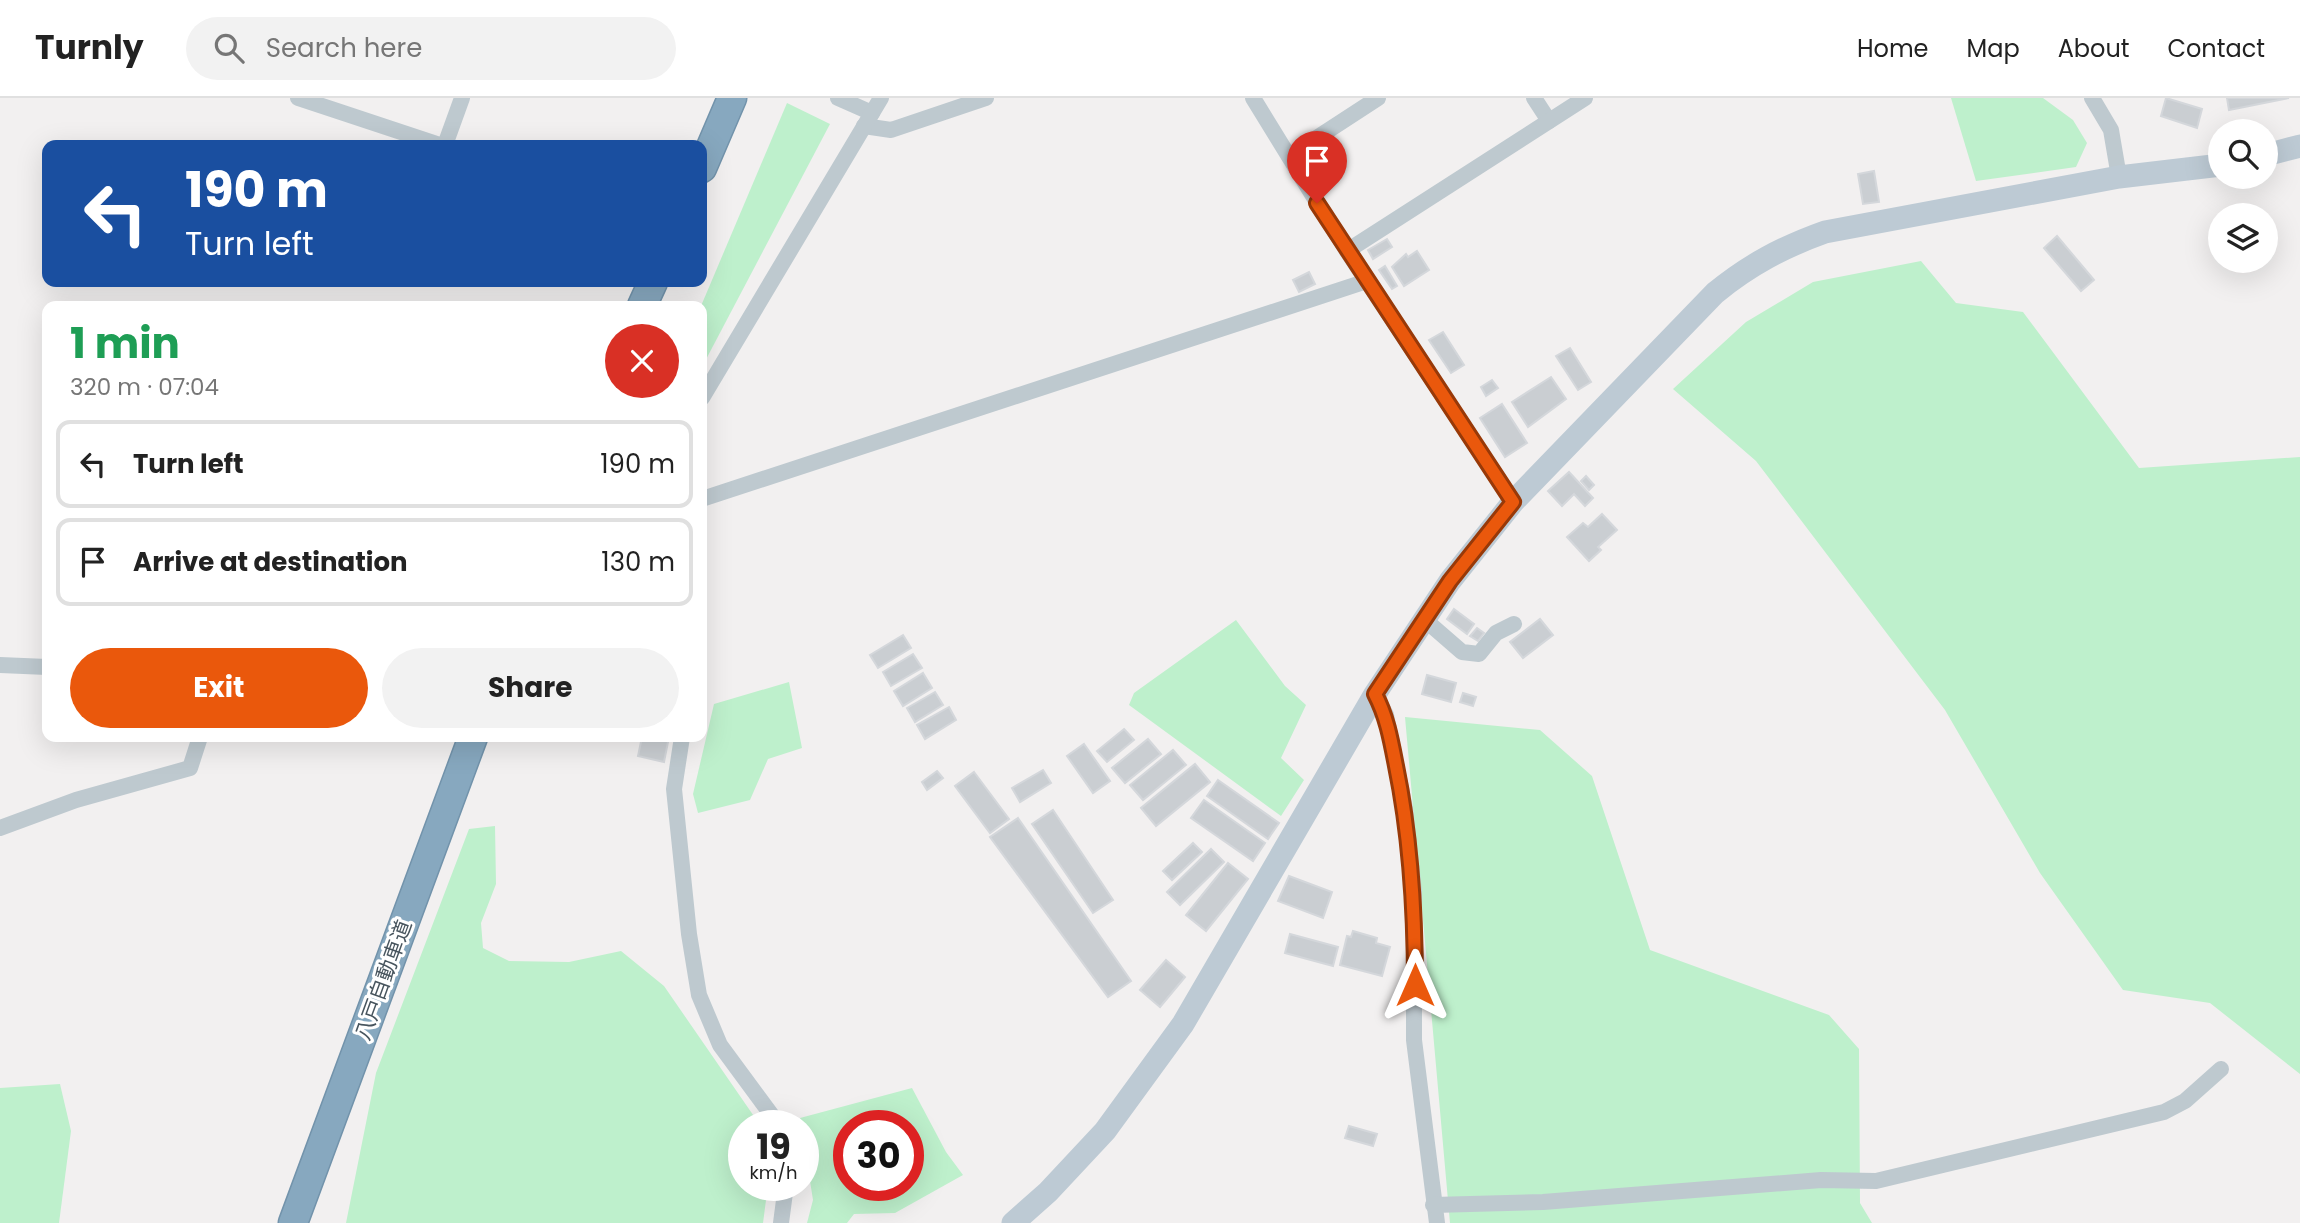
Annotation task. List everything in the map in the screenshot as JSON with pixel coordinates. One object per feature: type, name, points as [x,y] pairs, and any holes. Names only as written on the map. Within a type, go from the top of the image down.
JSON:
[{"type":"highway","points":[[707,157],[732,98]]},
{"type":"highway","name":"八戸自動車道","points":[[293,1223],[472,742]]},
{"type":"street","points":[[298,98],[425,140]]},
{"type":"street","points":[[447,140],[461,98]]},
{"type":"street","points":[[707,390],[880,98]]},
{"type":"street","points":[[845,101],[868,119],[891,130],[986,98]]},
{"type":"street","points":[[1253,98],[1347,251],[1513,502]]},
{"type":"street","points":[[1289,156],[1378,98]]},
{"type":"street","points":[[1534,98],[1549,121]]},
{"type":"street","points":[[1347,251],[1585,98]]},
{"type":"street","points":[[2092,98],[2111,130],[2119,177]]},
{"type":"street","points":[[2278,152],[2300,146]]},
{"type":"street","points":[[1013,1223],[1048,1192],[1105,1132],[1183,1024],[1375,694],[1450,581],[1513,502],[1715,293],[1745,268],[1825,232],[1877,220],[2119,177],[2208,167]]},
{"type":"street","points":[[707,497],[1367,281]]},
{"type":"street","points":[[1424,619],[1462,652],[1479,654],[1496,633],[1514,624]]},
{"type":"street","points":[[0,664],[42,667]]},
{"type":"street","points":[[1375,694],[1385,715],[1402,794],[1415,892],[1414,1040],[1437,1223]]},
{"type":"street","points":[[0,828],[76,800],[190,768],[198,742]]},
{"type":"street","points":[[681,742],[674,789],[689,934],[699,995],[720,1045],[768,1110]]},
{"type":"street","points":[[1433,1205],[1543,1202],[1821,1180],[1876,1181],[2164,1112],[2185,1101],[2221,1069]]},
{"type":"street","points":[[781,1223],[784,1201]]},
{"type":"green space","points":[[1951,98],[2043,98],[2073,120],[2087,143],[2076,167],[1976,181]]},
{"type":"green space","points":[[787,103],[830,124],[707,358],[707,301],[703,301]]},
{"type":"green space","points":[[1921,261],[1956,303],[2023,312],[2139,468],[2300,457],[2300,1074],[2210,1003],[2123,990],[2040,873],[1945,710],[1756,461],[1673,389],[1746,322],[1813,282]]},
{"type":"green space","points":[[1236,620],[1285,686],[1306,705],[1281,758],[1304,780],[1281,816],[1129,705],[1134,693]]},
{"type":"green space","points":[[789,682],[802,748],[768,759],[750,800],[698,813],[693,794],[714,704]]},
{"type":"green space","points":[[1405,717],[1540,730],[1592,776],[1650,950],[1829,1015],[1859,1049],[1860,1203],[1872,1223],[1450,1223]]},
{"type":"green space","points":[[495,826],[496,884],[481,923],[483,948],[509,961],[569,962],[621,951],[664,986],[750,1110],[728,1110],[728,1201],[766,1201],[763,1223],[346,1223],[376,1073],[469,829]]},
{"type":"green space","points":[[60,1084],[71,1131],[59,1223],[0,1223],[0,1088]]},
{"type":"green space","points":[[912,1088],[924,1110],[833,1110],[833,1201],[916,1201],[895,1213],[854,1214],[847,1223],[807,1223],[813,1201],[819,1201],[819,1113]]},
{"type":"green space","points":[[924,1111],[946,1152],[963,1175],[924,1197]]},
{"type":"building","points":[[2166,98],[2202,109],[2197,128],[2161,116]]},
{"type":"building","points":[[2227,98],[2289,98],[2229,110]]},
{"type":"building","points":[[1874,171],[1879,202],[1863,204],[1858,174]]},
{"type":"building","points":[[2057,236],[2094,280],[2081,291],[2044,248]]},
{"type":"building","points":[[1387,239],[1392,247],[1373,259],[1368,250]]},
{"type":"building","points":[[1417,251],[1429,270],[1404,286],[1392,267],[1406,254],[1408,257]]},
{"type":"building","points":[[1385,266],[1397,286],[1392,289],[1379,270]]},
{"type":"building","points":[[1309,272],[1315,284],[1299,292],[1293,280]]},
{"type":"building","points":[[1443,332],[1464,365],[1451,373],[1429,340]]},
{"type":"building","points":[[1570,348],[1591,382],[1578,390],[1556,356]]},
{"type":"building","points":[[1551,377],[1566,399],[1528,427],[1512,402]]},
{"type":"building","points":[[1492,380],[1498,388],[1486,396],[1481,387]]},
{"type":"building","points":[[1502,404],[1527,443],[1505,457],[1480,418]]},
{"type":"building","points":[[1569,472],[1593,498],[1585,506],[1574,494],[1562,506],[1548,491]]},
{"type":"building","points":[[1586,476],[1594,485],[1589,490],[1581,481]]},
{"type":"building","points":[[1602,514],[1617,530],[1598,547],[1601,550],[1589,561],[1567,537],[1583,523],[1588,527]]},
{"type":"building","points":[[1454,609],[1474,624],[1467,634],[1447,619]]},
{"type":"building","points":[[1540,619],[1553,635],[1523,658],[1510,642]]},
{"type":"building","points":[[1477,628],[1484,633],[1478,641],[1470,636]]},
{"type":"building","points":[[903,635],[911,648],[878,668],[870,655]]},
{"type":"building","points":[[913,654],[922,668],[891,686],[883,672]]},
{"type":"building","points":[[923,673],[932,688],[903,706],[894,691]]},
{"type":"building","points":[[1427,675],[1456,683],[1451,702],[1422,694]]},
{"type":"building","points":[[935,692],[943,705],[915,722],[907,708]]},
{"type":"building","points":[[1463,693],[1476,697],[1473,706],[1460,702]]},
{"type":"building","points":[[949,707],[956,720],[925,739],[917,725]]},
{"type":"building","points":[[1124,729],[1134,740],[1107,762],[1097,751]]},
{"type":"building","points":[[1148,739],[1161,754],[1125,783],[1112,768]]},
{"type":"building","points":[[641,742],[668,742],[664,762],[638,756]]},
{"type":"building","points":[[1084,744],[1110,781],[1093,793],[1067,756]]},
{"type":"building","points":[[1173,750],[1186,765],[1143,800],[1130,785]]},
{"type":"building","points":[[1195,764],[1210,782],[1156,826],[1141,808]]},
{"type":"building","points":[[1043,770],[1051,783],[1020,802],[1012,788]]},
{"type":"building","points":[[937,771],[943,778],[927,790],[922,782]]},
{"type":"building","points":[[974,772],[1009,819],[990,833],[955,786]]},
{"type":"building","points":[[1218,780],[1279,823],[1268,839],[1207,796]]},
{"type":"building","points":[[1204,800],[1265,843],[1253,861],[1191,818]]},
{"type":"building","points":[[1053,810],[1113,900],[1093,913],[1032,824]]},
{"type":"building","points":[[1018,818],[1131,981],[1108,997],[990,837]]},
{"type":"building","points":[[1193,843],[1202,852],[1172,880],[1163,871]]},
{"type":"building","points":[[1211,849],[1224,862],[1180,905],[1167,892]]},
{"type":"building","points":[[1228,863],[1248,879],[1206,931],[1186,915]]},
{"type":"building","points":[[1289,876],[1332,892],[1323,918],[1278,901]]},
{"type":"building","points":[[1353,931],[1377,938],[1376,943],[1390,947],[1382,976],[1340,965],[1347,936],[1351,937]]},
{"type":"building","points":[[1290,934],[1338,947],[1333,966],[1285,953]]},
{"type":"building","points":[[1166,960],[1185,977],[1160,1007],[1140,990]]},
{"type":"building","points":[[1349,1126],[1377,1134],[1373,1146],[1345,1138]]},
{"type":"route","points":[[1317,203],[1513,502],[1450,581],[1375,694],[1385,715],[1405,808],[1415,892],[1415,985]]}]
